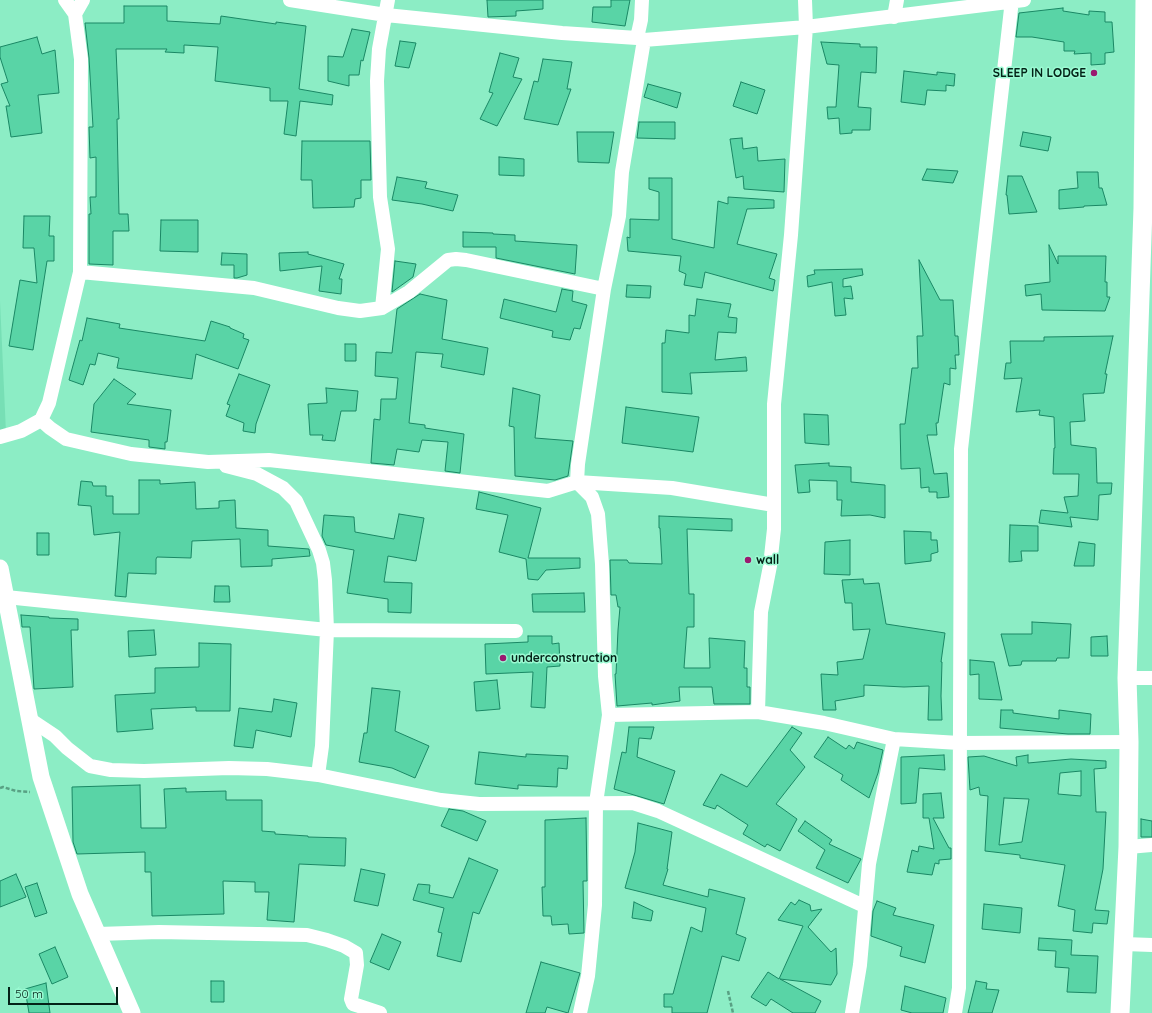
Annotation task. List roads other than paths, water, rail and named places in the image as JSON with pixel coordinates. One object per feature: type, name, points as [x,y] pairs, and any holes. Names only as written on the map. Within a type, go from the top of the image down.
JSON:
[{"type":"main road","points":[[1120,1013],[1128,847],[1129,742],[1127,678],[1147,207],[1148,29],[1145,0]]},
{"type":"street","points":[[0,437],[21,430],[41,420],[49,404],[80,272],[81,59],[75,14],[65,0]]},
{"type":"street","points":[[75,14],[83,0]]},
{"type":"street","points":[[290,0],[386,15],[562,33],[641,39],[806,27],[894,17],[1016,0],[961,448],[959,988],[955,1013]]},
{"type":"street","points":[[382,308],[388,249],[380,197],[377,81],[379,49],[388,0]]},
{"type":"street","points":[[580,1013],[588,976],[595,905],[596,803],[609,715],[605,676],[602,564],[598,514],[592,497],[577,482],[578,464],[604,289],[619,216],[622,172],[641,39],[642,0]]},
{"type":"street","points":[[758,712],[761,612],[770,566],[774,529],[774,404],[792,235],[806,27],[805,0]]},
{"type":"street","points":[[894,17],[897,0]]},
{"type":"street","points":[[80,272],[254,288],[338,308],[360,311],[382,308],[409,292],[448,260],[456,259],[604,289]]},
{"type":"street","points":[[41,420],[66,439],[131,454],[208,462],[269,460],[548,491],[577,482],[672,488],[774,505]]},
{"type":"street","points":[[208,462],[257,474],[283,488],[296,501],[319,550],[323,563],[325,580],[327,630],[322,746],[318,775]]},
{"type":"street","points":[[0,568],[41,777],[80,894],[132,1013]]},
{"type":"street","points":[[6,597],[327,630],[516,631]]},
{"type":"street","points":[[1127,678],[1152,678]]},
{"type":"street","points":[[609,715],[758,712],[824,723],[894,739],[959,743],[1129,742]]},
{"type":"street","points":[[30,720],[55,736],[67,748],[90,766],[111,770],[144,771],[267,768],[318,775],[441,800],[479,804],[633,803],[658,811],[864,906]]},
{"type":"street","points":[[852,1013],[860,965],[864,906],[869,864],[894,739]]},
{"type":"street","points":[[1128,847],[1152,846]]},
{"type":"street","points":[[98,934],[159,932],[307,935],[326,940],[344,946],[356,953],[357,965],[351,999],[353,1004],[380,1013]]},
{"type":"street","points":[[1124,944],[1152,945]]},
{"type":"place","name":"SLEEP IN LODGE","points":[[1094,73]]},
{"type":"place","name":"wall","points":[[748,560]]},
{"type":"place","name":"underconstruction","points":[[503,658]]}]
